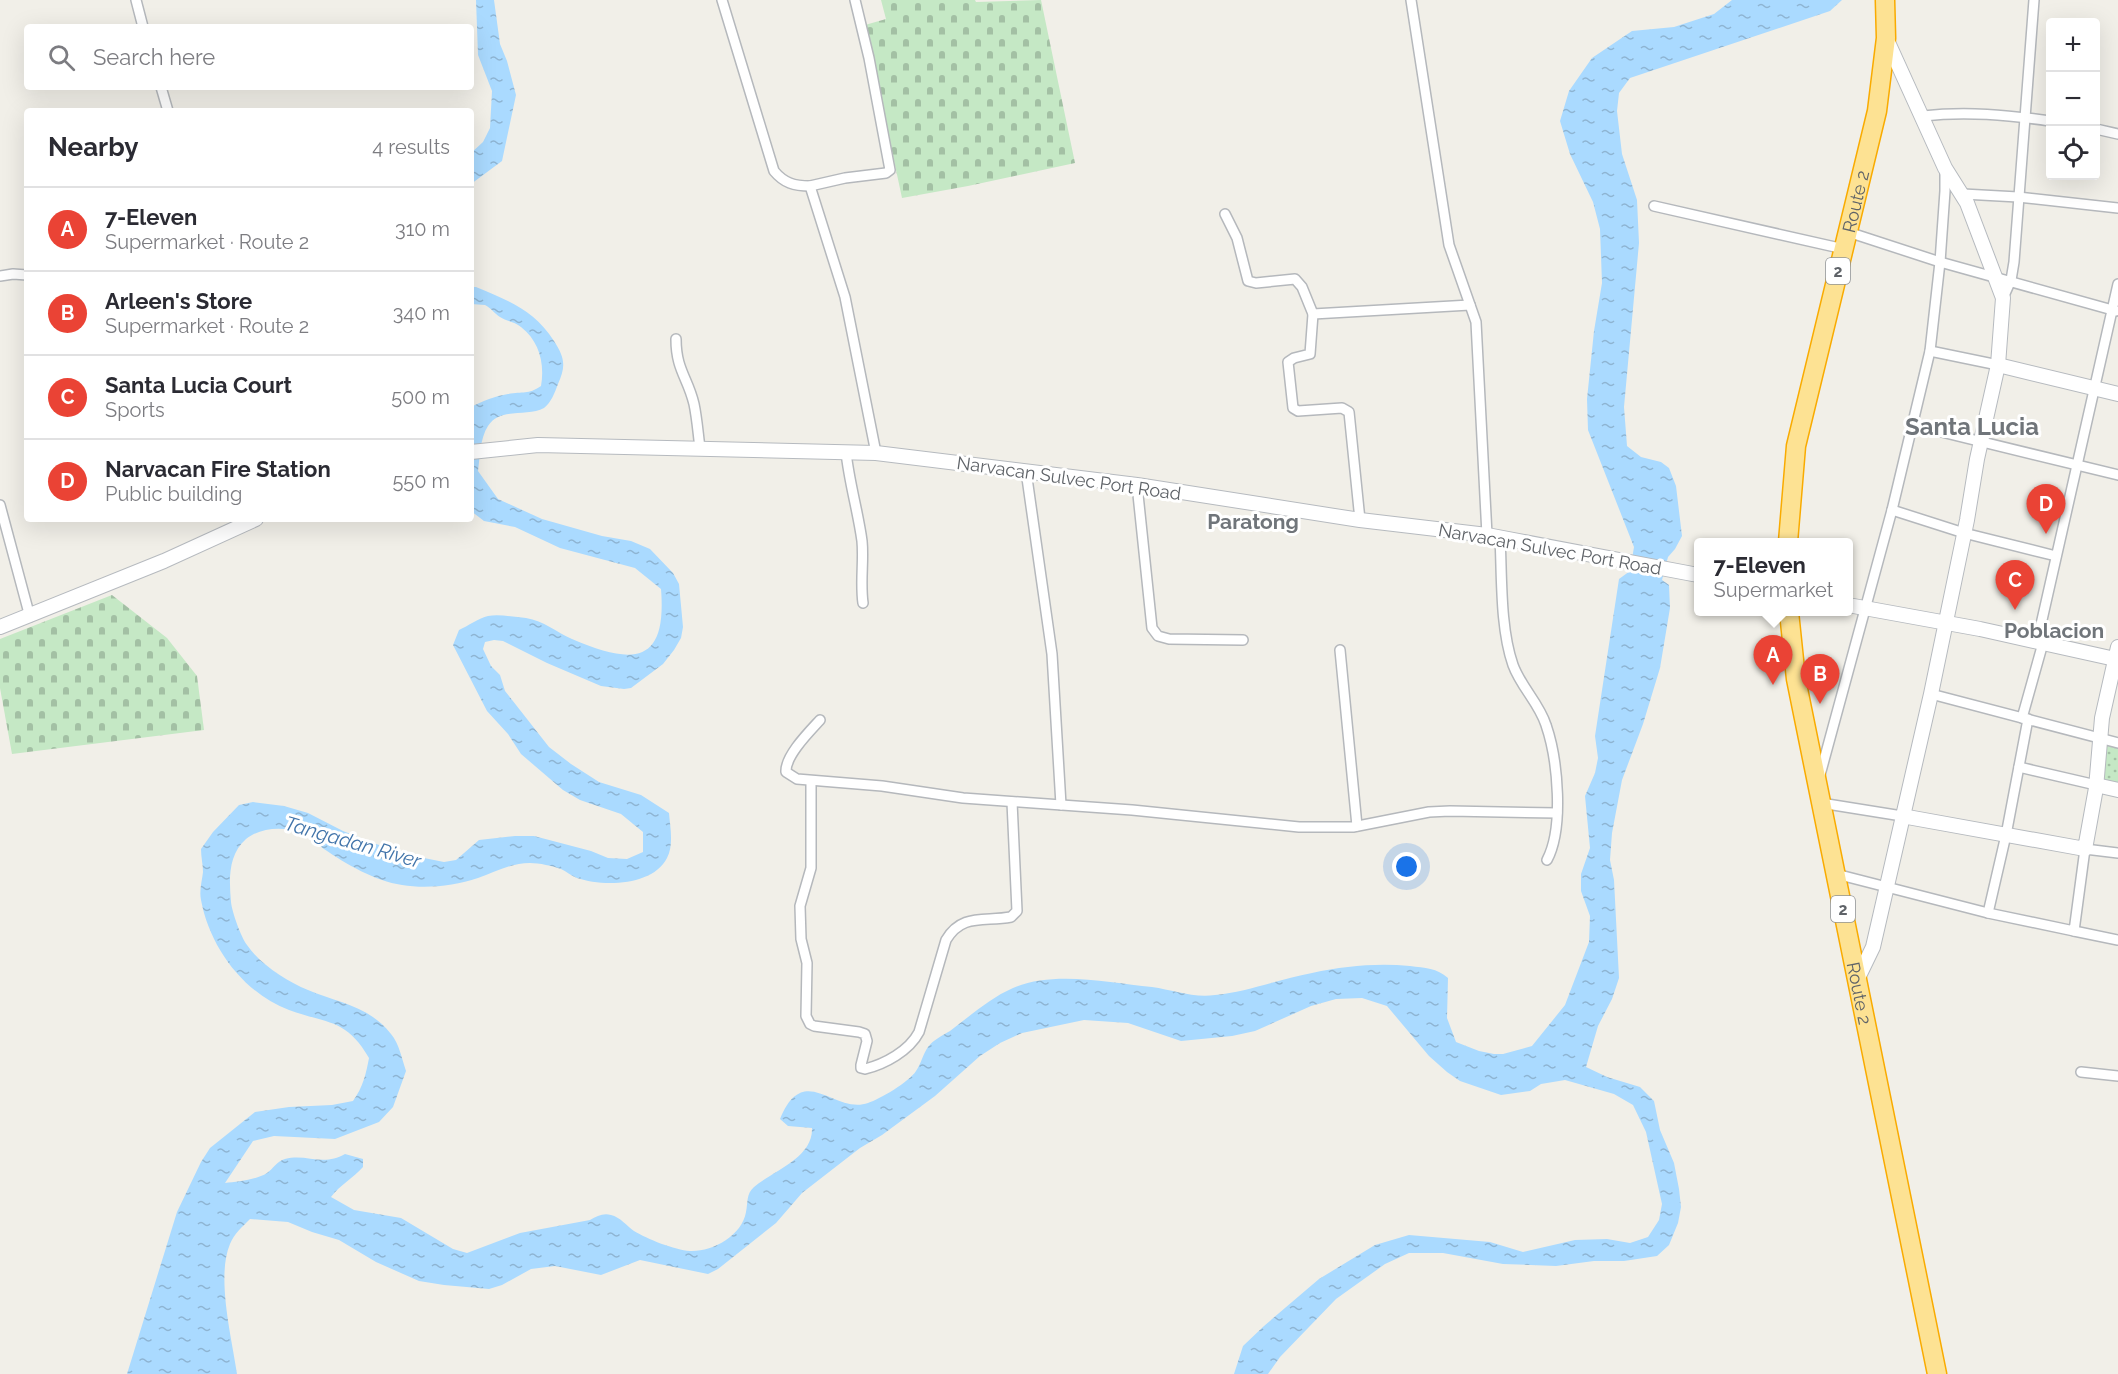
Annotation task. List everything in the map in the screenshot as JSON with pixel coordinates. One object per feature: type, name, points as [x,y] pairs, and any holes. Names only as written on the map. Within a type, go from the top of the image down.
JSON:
[{"type":"highway","name":"Route 2","points":[[1788,538],[1796,446],[1877,111],[1886,38],[1885,0]]},
{"type":"highway","name":"Route 2","points":[[1789,616],[1796,679],[1937,1374]]},
{"type":"street","points":[[136,0],[142,24]]},
{"type":"street","points":[[723,0],[774,171],[782,180],[790,184],[810,186],[845,178],[886,173],[890,170],[869,58],[855,0]]},
{"type":"street","points":[[1411,0],[1449,245],[1476,322],[1493,536],[1508,646],[1522,685],[1546,725],[1555,767],[1557,813],[1555,839],[1547,860]]},
{"type":"street","points":[[1857,980],[1873,947],[1931,694],[1998,365],[2003,298],[2011,280],[2034,0]]},
{"type":"street","points":[[1886,38],[1945,168],[1963,194],[2003,298]]},
{"type":"street","points":[[162,90],[167,108]]},
{"type":"street","points":[[1923,116],[1965,113],[2046,120]]},
{"type":"street","points":[[2100,130],[2118,134]]},
{"type":"street","points":[[1818,783],[1892,510],[1930,351],[1940,261],[1945,168]]},
{"type":"street","points":[[810,186],[845,297],[876,453]]},
{"type":"street","points":[[1963,194],[2018,197],[2118,208]]},
{"type":"street","points":[[1654,206],[1846,240],[1940,261],[2115,311]]},
{"type":"street","points":[[1225,214],[1237,238],[1248,281],[1256,283],[1295,279],[1302,287],[1313,314],[1311,352],[1309,355],[1290,359],[1288,364],[1293,408],[1298,411],[1342,408],[1349,412],[1360,519]]},
{"type":"street","points":[[0,276],[13,273],[24,275]]},
{"type":"street","points":[[1988,913],[2019,767],[2025,718],[2056,556],[2093,388],[2115,311],[2118,284]]},
{"type":"street","points":[[1313,314],[1470,306]]},
{"type":"street","points":[[676,339],[676,356],[694,403],[700,448]]},
{"type":"street","points":[[1930,351],[2118,394]]},
{"type":"street","points":[[1913,425],[2118,475]]},
{"type":"street","name":"Narvacan Sulvec Port Road","points":[[474,452],[538,446],[876,453],[1137,485],[1360,519],[1493,536],[1694,574]]},
{"type":"street","points":[[846,452],[862,538],[864,603]]},
{"type":"street","points":[[1026,471],[1052,654],[1061,805]]},
{"type":"street","points":[[1137,485],[1152,628],[1158,636],[1168,639],[1243,640]]},
{"type":"street","points":[[0,505],[30,617]]},
{"type":"street","points":[[1892,510],[1964,533],[2056,556]]},
{"type":"street","points":[[0,627],[30,617],[164,561],[249,522]]},
{"type":"street","points":[[1853,606],[2040,642],[2117,653],[2100,737],[2096,785],[2074,931]]},
{"type":"street","points":[[1340,650],[1357,826]]},
{"type":"street","points":[[1931,694],[2118,742]]},
{"type":"street","points":[[820,720],[800,744],[786,769],[789,776],[811,781],[882,786],[963,798],[1132,810],[1299,827],[1357,826],[1429,812],[1557,813]]},
{"type":"street","points":[[2019,767],[2118,790]]},
{"type":"street","points":[[811,781],[811,868],[800,906],[801,939],[807,963],[806,1016],[814,1026],[865,1034],[867,1041],[861,1068],[865,1069],[900,1053],[915,1040],[920,1032],[946,940],[952,930],[964,922],[1011,917],[1017,911],[1012,802]]},
{"type":"street","points":[[1821,803],[2085,849],[2118,852]]},
{"type":"street","points":[[1836,874],[1988,913],[2118,940]]},
{"type":"street","points":[[2081,1072],[2118,1076]]},
{"type":"green space","points":[[881,0],[975,0],[976,2],[1041,0],[1075,163],[902,198],[865,25],[886,19]]},
{"type":"green space","points":[[112,595],[167,638],[197,676],[204,730],[12,754],[0,688],[0,639]]},
{"type":"green space","points":[[2103,741],[2118,746],[2118,787],[2099,783]]},
{"type":"water","points":[[476,0],[494,0],[500,44],[516,95],[502,161],[474,182],[474,150],[483,142],[490,128],[492,91],[478,55]]},
{"type":"water","name":"Tangadan River","points":[[1732,0],[1842,0],[1830,11],[1630,78],[1619,93],[1617,111],[1622,154],[1637,200],[1639,243],[1624,407],[1627,446],[1641,457],[1661,462],[1669,468],[1676,486],[1682,536],[1668,557],[1662,580],[1669,585],[1670,608],[1660,668],[1643,724],[1622,780],[1612,833],[1610,860],[1614,880],[1619,978],[1612,999],[1598,1026],[1586,1067],[1607,1077],[1640,1087],[1654,1101],[1660,1130],[1674,1163],[1681,1207],[1678,1223],[1669,1245],[1657,1256],[1556,1266],[1503,1264],[1443,1253],[1409,1253],[1385,1264],[1336,1299],[1280,1357],[1268,1374],[1234,1374],[1243,1346],[1264,1326],[1319,1279],[1375,1245],[1409,1235],[1490,1242],[1523,1252],[1575,1240],[1607,1239],[1630,1243],[1648,1237],[1659,1220],[1662,1204],[1646,1132],[1633,1105],[1614,1094],[1565,1080],[1541,1084],[1530,1091],[1501,1095],[1460,1081],[1429,1056],[1387,1006],[1362,998],[1336,999],[1311,1006],[1255,1031],[1232,1036],[1181,1041],[1128,1023],[1084,1020],[1022,1033],[980,1056],[935,1096],[882,1135],[860,1148],[802,1193],[776,1223],[718,1269],[708,1274],[640,1260],[601,1275],[555,1266],[531,1269],[502,1285],[489,1289],[444,1285],[419,1281],[376,1262],[339,1240],[288,1222],[250,1219],[238,1231],[230,1244],[224,1273],[226,1308],[237,1374],[127,1374],[177,1212],[210,1148],[255,1112],[353,1101],[362,1085],[368,1064],[369,1058],[361,1045],[344,1029],[289,1010],[258,992],[231,967],[212,935],[200,897],[203,872],[201,849],[213,832],[239,805],[253,802],[284,806],[308,813],[343,831],[376,844],[444,862],[456,860],[479,840],[515,836],[534,836],[591,851],[608,858],[627,859],[643,852],[643,832],[621,814],[580,800],[563,790],[521,754],[508,734],[487,711],[453,645],[459,630],[485,617],[502,615],[532,619],[572,639],[612,653],[629,655],[642,652],[652,645],[658,633],[661,614],[661,589],[635,568],[560,548],[515,527],[484,521],[474,513],[474,406],[498,396],[536,389],[541,386],[542,369],[539,353],[532,339],[519,325],[500,317],[485,305],[474,304],[474,287],[520,308],[538,321],[554,341],[563,362],[556,390],[544,408],[500,416],[488,426],[482,442],[478,471],[498,499],[542,519],[602,536],[631,541],[650,549],[673,573],[679,584],[683,627],[681,638],[663,664],[631,688],[624,689],[601,686],[503,641],[485,642],[483,649],[491,666],[500,675],[505,691],[549,747],[599,782],[641,795],[669,813],[671,836],[669,853],[660,867],[651,874],[626,882],[588,881],[558,868],[523,863],[459,883],[421,887],[392,883],[371,876],[324,849],[305,834],[295,831],[266,830],[246,839],[240,845],[233,860],[230,885],[233,912],[247,945],[266,965],[291,982],[363,1011],[382,1024],[394,1038],[406,1071],[393,1107],[379,1122],[335,1139],[274,1136],[253,1141],[225,1183],[263,1175],[285,1159],[322,1160],[337,1158],[345,1154],[363,1159],[363,1167],[331,1197],[354,1210],[401,1218],[453,1249],[467,1253],[520,1233],[590,1220],[605,1214],[614,1216],[634,1231],[653,1241],[684,1250],[699,1251],[725,1241],[732,1235],[743,1221],[751,1190],[791,1162],[806,1147],[811,1138],[812,1128],[788,1126],[780,1119],[789,1102],[799,1093],[809,1091],[820,1093],[855,1105],[873,1101],[894,1090],[916,1071],[930,1044],[988,1002],[1013,988],[1029,983],[1082,979],[1207,996],[1349,967],[1385,965],[1421,967],[1435,970],[1448,978],[1447,1018],[1456,1042],[1494,1054],[1503,1054],[1532,1046],[1565,1005],[1589,942],[1590,916],[1581,891],[1581,874],[1590,848],[1585,796],[1595,773],[1598,758],[1595,736],[1619,579],[1630,571],[1634,547],[1588,430],[1587,399],[1602,283],[1600,229],[1593,202],[1570,154],[1560,121],[1569,91],[1592,58],[1632,31],[1674,27],[1714,14]]},
{"type":"place","name":"Narvacan Fire Station","points":[[2046,534]]},
{"type":"place","name":"Santa Lucia Court","points":[[2015,610]]},
{"type":"place","name":"7-Eleven","points":[[1773,685]]},
{"type":"place","name":"Arleen's Store","points":[[1820,704]]},
{"type":"district","name":"Santa Lucia","points":[[1972,426]]},
{"type":"district","name":"Paratong","points":[[1253,521]]},
{"type":"district","name":"Poblacion","points":[[2054,630]]}]
